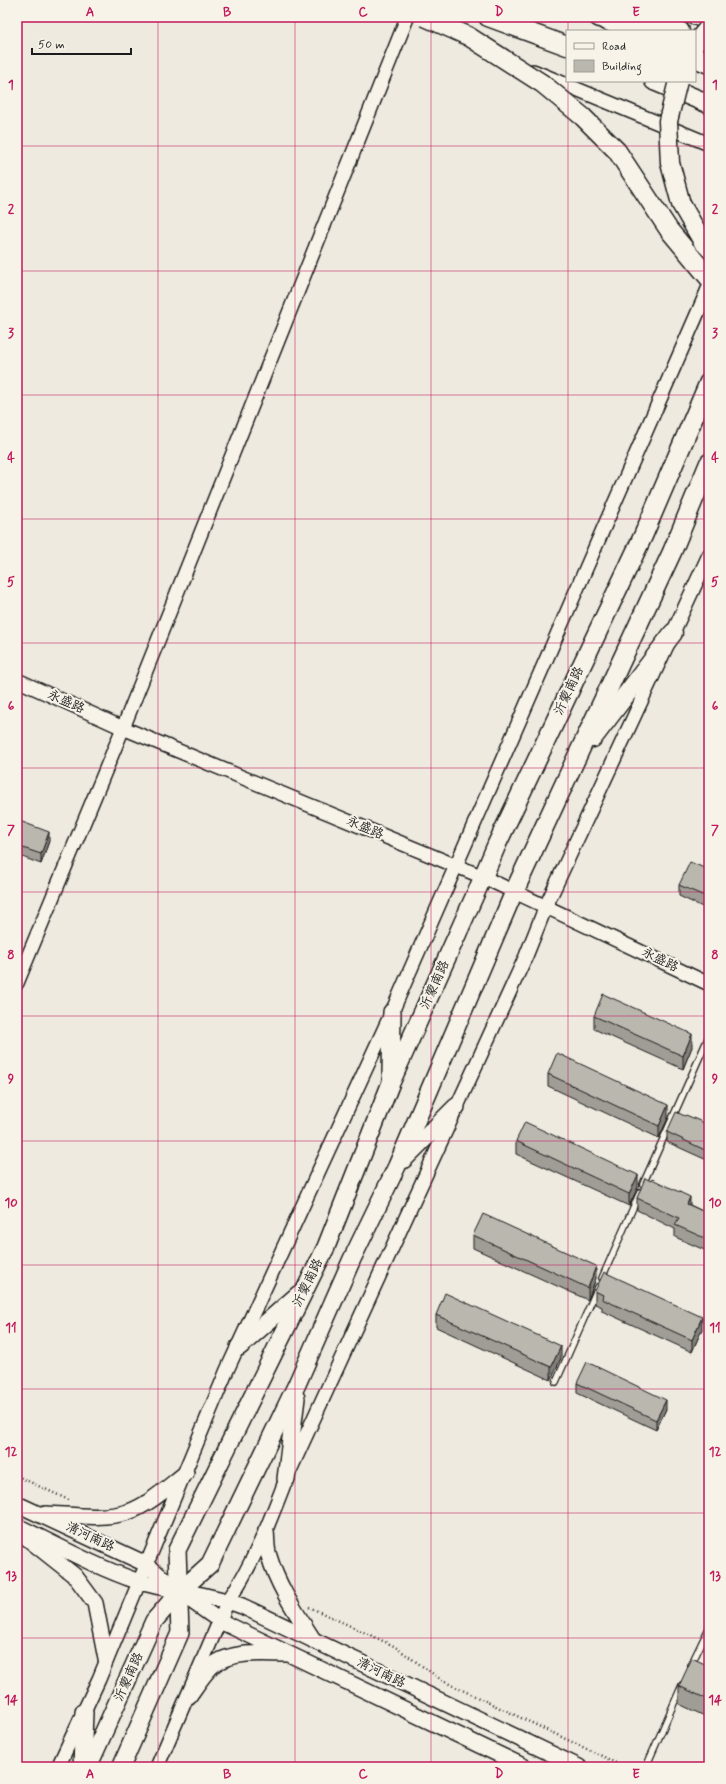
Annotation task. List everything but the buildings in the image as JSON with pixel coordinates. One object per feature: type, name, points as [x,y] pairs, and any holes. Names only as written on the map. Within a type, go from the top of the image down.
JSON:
[{"type":"highway","points":[[425,17],[468,36],[543,84],[583,117],[617,151],[669,230],[709,278]]},
{"type":"highway","points":[[488,17],[566,46]]},
{"type":"highway","points":[[501,17],[566,46]]},
{"type":"highway","points":[[598,17],[629,30]]},
{"type":"highway","points":[[656,24],[677,30]]},
{"type":"highway","points":[[696,44],[709,25]]},
{"type":"highway","points":[[696,37],[709,43]]},
{"type":"highway","points":[[696,58],[709,64]]},
{"type":"highway","points":[[656,82],[709,104]]},
{"type":"highway","points":[[678,82],[668,121],[670,163],[681,204],[709,248]]},
{"type":"highway","name":"沂蒙南路","points":[[483,878],[496,844],[643,536],[709,382]]},
{"type":"highway","name":"沂蒙南路","points":[[514,892],[672,552],[709,463]]},
{"type":"highway","points":[[572,766],[673,633]]},
{"type":"main road","points":[[512,17],[566,39]]},
{"type":"main road","points":[[625,17],[656,24]]},
{"type":"main road","points":[[696,46],[709,53]]},
{"type":"main road","points":[[675,82],[709,96]]},
{"type":"main road","name":"沂蒙南路","points":[[122,1767],[180,1633],[177,1550],[326,1247],[390,1085],[483,878]]},
{"type":"main road","name":"沂蒙南路","points":[[88,1767],[154,1621],[179,1592],[210,1564],[297,1384],[352,1259],[397,1166],[514,892]]},
{"type":"main road","points":[[390,1085],[392,1012]]},
{"type":"main road","points":[[397,1166],[456,1107]]},
{"type":"main road","points":[[239,1347],[305,1288]]},
{"type":"main road","points":[[286,1479],[297,1384]]},
{"type":"main road","points":[[38,1513],[102,1516],[128,1512],[152,1499],[186,1473]]},
{"type":"main road","name":"清河南路","points":[[17,1504],[146,1564],[179,1592],[220,1621],[525,1767]]},
{"type":"main road","name":"清河南路","points":[[17,1526],[116,1573],[179,1592],[228,1601],[579,1767]]},
{"type":"main road","points":[[17,1530],[75,1576],[95,1603],[106,1659]]},
{"type":"main road","points":[[266,1531],[268,1554],[275,1574],[286,1597],[314,1641]]},
{"type":"main road","points":[[189,1696],[213,1666],[227,1659],[254,1653],[290,1654]]},
{"type":"main road","points":[[82,1767],[84,1712]]},
{"type":"street","points":[[693,17],[709,25]]},
{"type":"street","points":[[17,983],[123,728],[406,18],[709,144]]},
{"type":"street","points":[[58,1767],[84,1712],[186,1473],[228,1370],[392,1012],[709,287]]},
{"type":"street","points":[[157,1767],[189,1696],[228,1601],[243,1580],[266,1531],[286,1479],[526,956],[546,906],[709,555]]},
{"type":"street","name":"永盛路","points":[[17,680],[123,728],[455,865],[546,906],[709,984]]},
{"type":"lane","points":[[556,1382],[709,1036]]},
{"type":"lane","points":[[688,1672],[709,1628]]},
{"type":"lane","points":[[691,1665],[697,1668]]},
{"type":"lane","points":[[646,1767],[685,1679]]},
{"type":"path","points":[[17,1476],[74,1503]]},
{"type":"path","points":[[308,1606],[394,1646],[443,1682],[625,1767]]}]
